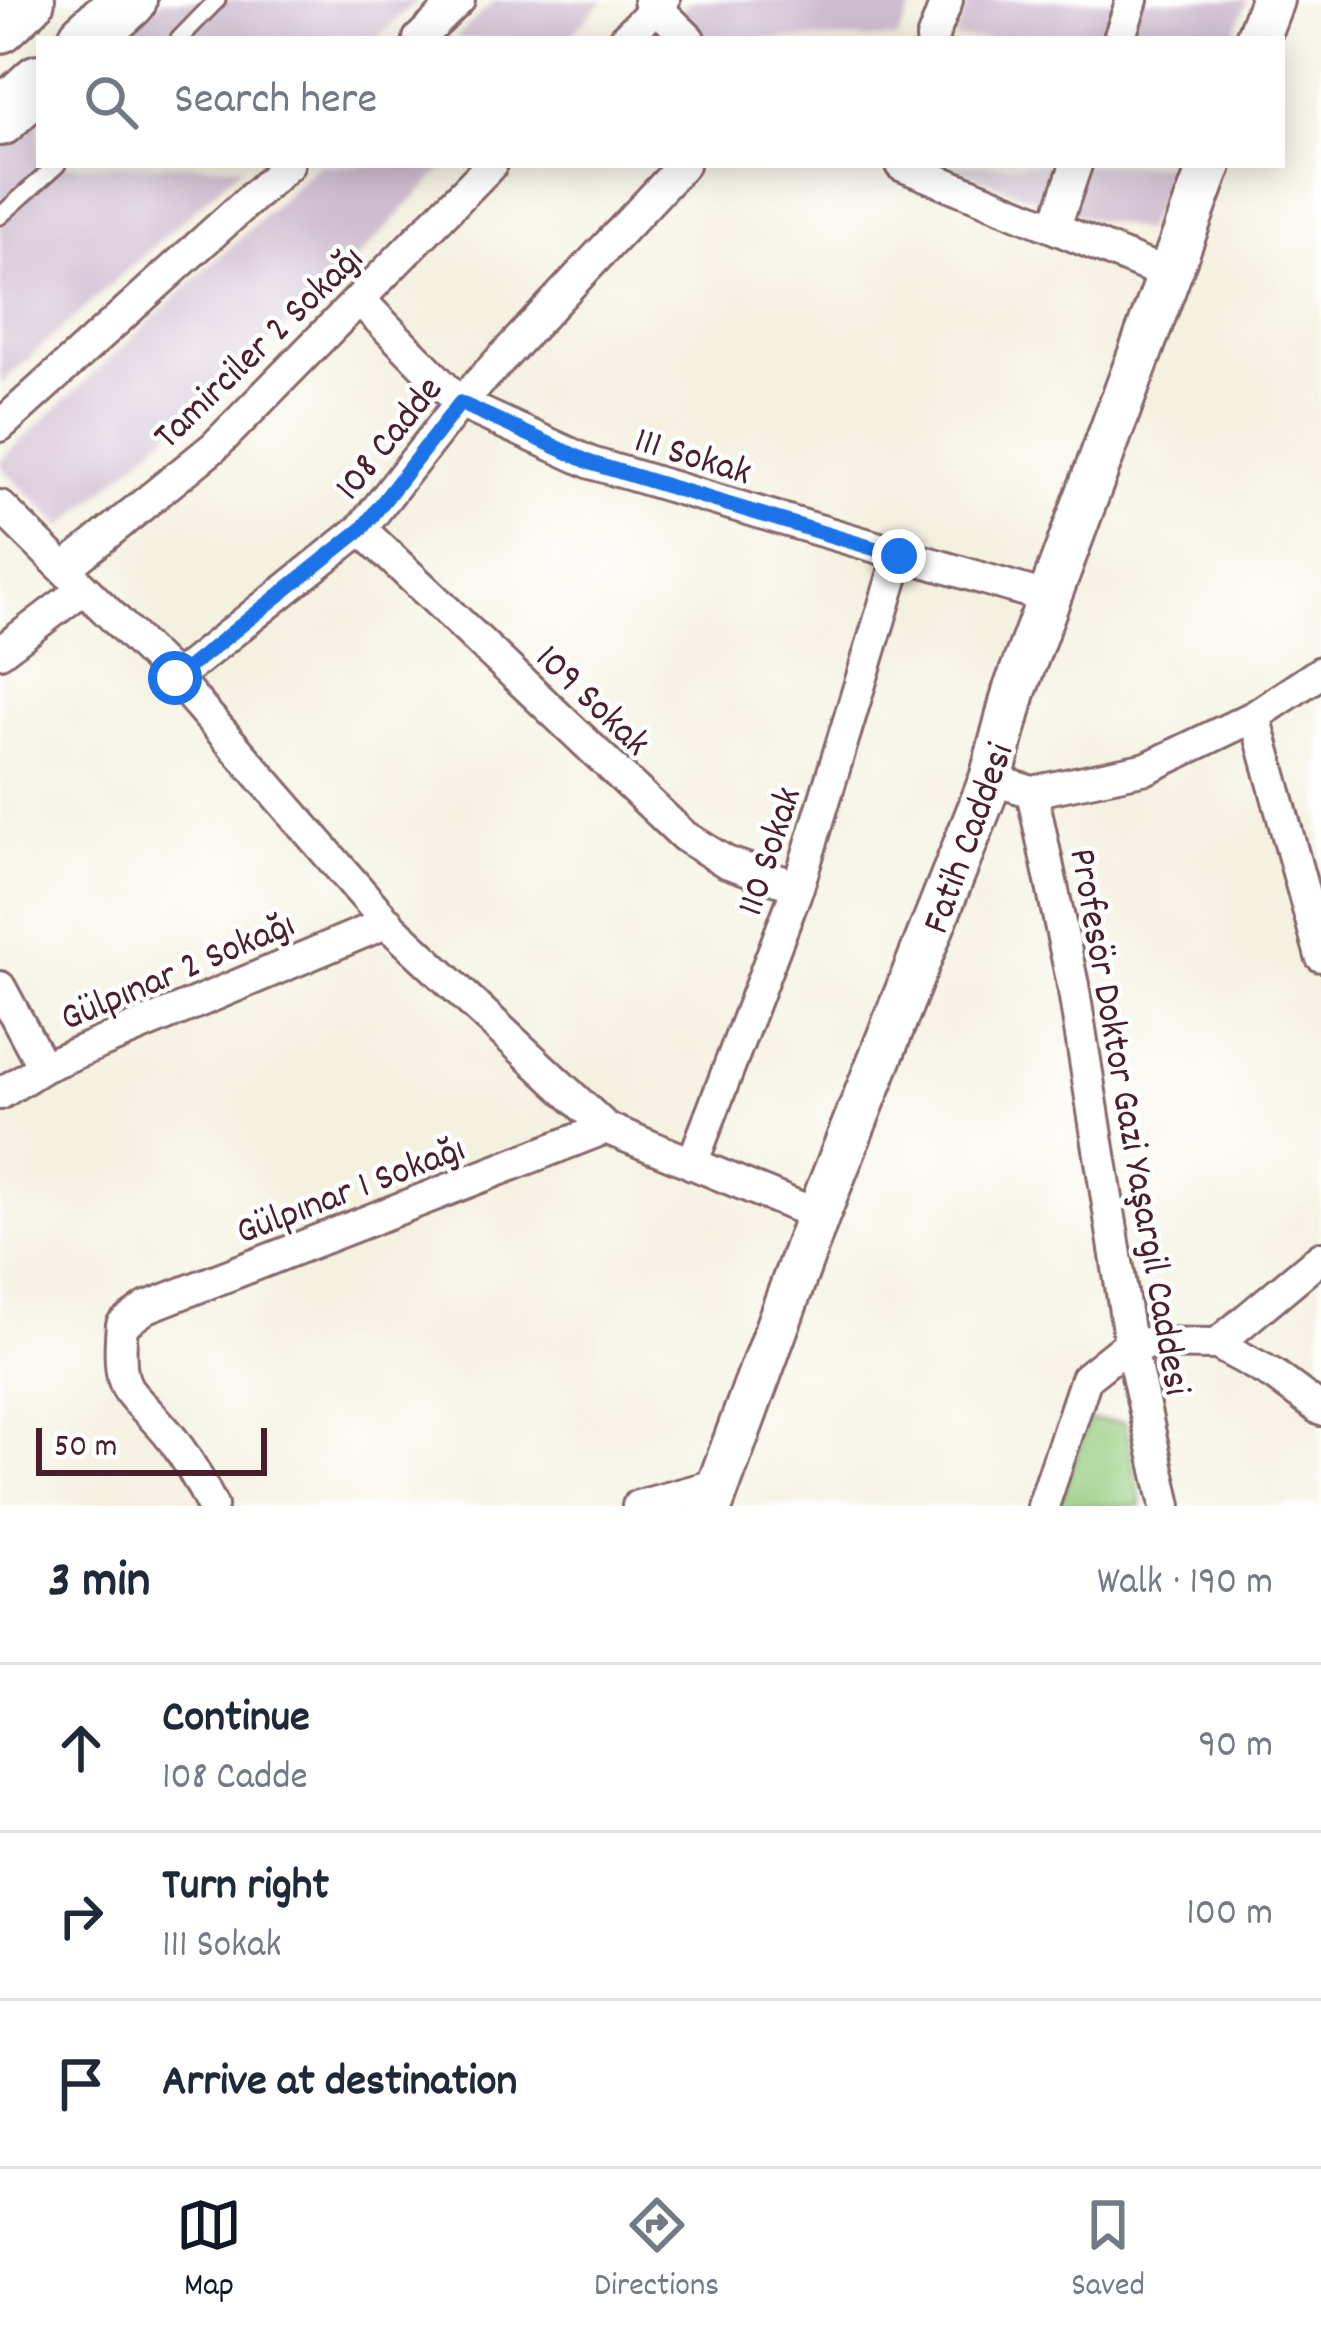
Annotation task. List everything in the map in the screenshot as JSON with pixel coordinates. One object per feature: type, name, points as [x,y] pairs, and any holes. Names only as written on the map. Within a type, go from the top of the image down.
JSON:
[{"type":"highway","points":[[0,25],[27,0]]},
{"type":"highway","points":[[89,36],[129,0]]},
{"type":"highway","points":[[0,118],[36,85]]},
{"type":"main road","points":[[1258,36],[1271,0]]},
{"type":"main road","name":"Fatih Caddesi","points":[[715,1495],[818,1215],[991,779],[1014,692],[1209,168]]},
{"type":"street","points":[[422,36],[459,0]]},
{"type":"street","points":[[933,36],[947,0]]},
{"type":"street","points":[[1120,36],[1132,0]]},
{"type":"street","points":[[626,36],[656,3],[685,36]]},
{"type":"street","points":[[0,426],[285,168]]},
{"type":"street","name":"Tamirciler 2 Sokağı","points":[[0,652],[214,447],[488,168]]},
{"type":"street","name":"108 Cadde","points":[[175,678],[362,529],[460,403],[680,168]]},
{"type":"street","points":[[909,168],[1169,274]]},
{"type":"street","points":[[1055,226],[1075,168]]},
{"type":"street","name":"111 Sokak","points":[[361,301],[460,403],[591,463],[1049,598]]},
{"type":"street","points":[[0,506],[175,678],[388,922],[606,1128],[818,1215]]},
{"type":"street","name":"109 Sokak","points":[[362,529],[684,836],[726,862],[798,886]]},
{"type":"street","name":"110 Sokak","points":[[692,1164],[798,886],[899,556]]},
{"type":"street","points":[[991,779],[1032,792],[1147,768],[1255,716],[1321,672]]},
{"type":"street","points":[[1255,716],[1321,956]]},
{"type":"street","name":"Profesör Doktor Gazi Yaşargil Caddesi","points":[[1032,792],[1073,985],[1130,1343],[1166,1506]]},
{"type":"street","name":"Gülpınar 2 Sokağı","points":[[0,1094],[43,1067],[388,922]]},
{"type":"street","points":[[0,987],[43,1067]]},
{"type":"street","name":"Gülpınar 1 Sokağı","points":[[212,1506],[172,1438],[132,1399],[120,1374],[122,1324],[147,1306],[606,1128]]},
{"type":"street","points":[[1217,1345],[1321,1257]]},
{"type":"street","points":[[1042,1506],[1086,1378],[1130,1343],[1217,1345],[1274,1375],[1321,1410]]},
{"type":"street","points":[[638,1506],[715,1495]]},
{"type":"lane","points":[[182,36],[217,0]]},
{"type":"lane","points":[[0,216],[53,168]]},
{"type":"shaded area","points":[[162,0],[417,0],[379,36],[122,36]]},
{"type":"shaded area","points":[[496,0],[604,0],[570,36],[457,36]]},
{"type":"shaded area","points":[[691,0],[916,0],[898,36],[696,36],[675,17]]},
{"type":"shaded area","points":[[970,0],[1117,0],[1105,36],[955,36]]},
{"type":"shaded area","points":[[1137,0],[1248,0],[1232,36],[1124,36]]},
{"type":"shaded area","points":[[36,115],[36,168],[241,168],[0,384],[0,147]]},
{"type":"shaded area","points":[[315,168],[444,168],[331,286],[63,527],[0,461]]},
{"type":"shaded area","points":[[953,168],[1060,168],[1048,204]]},
{"type":"shaded area","points":[[1083,168],[1173,168],[1144,231],[1069,213]]},
{"type":"green space","points":[[1088,1420],[1125,1422],[1142,1506],[1059,1506]]},
{"type":"route","points":[[175,678],[362,529],[460,403],[591,463],[899,556]]}]
